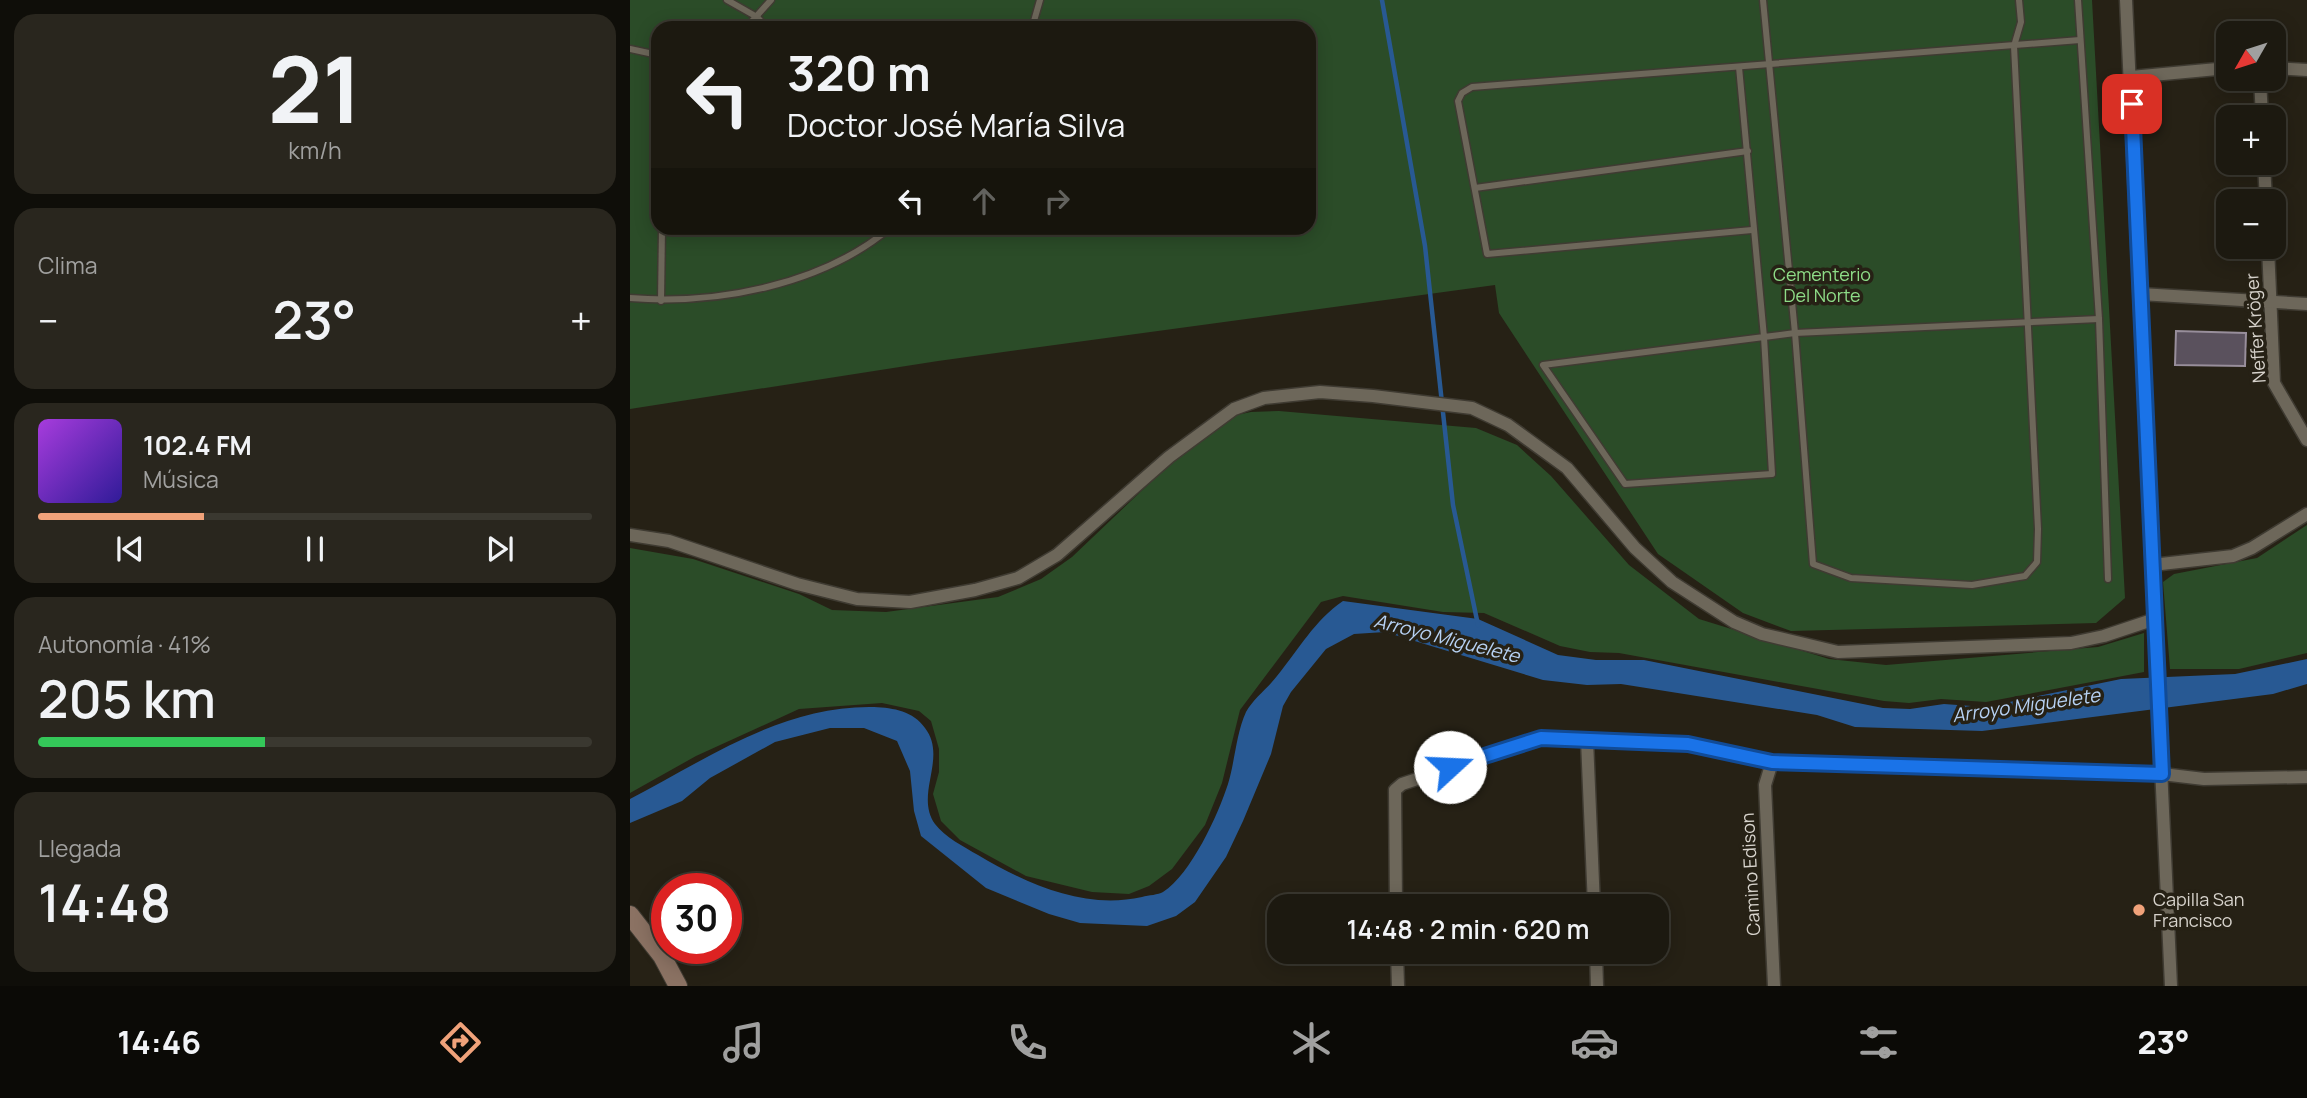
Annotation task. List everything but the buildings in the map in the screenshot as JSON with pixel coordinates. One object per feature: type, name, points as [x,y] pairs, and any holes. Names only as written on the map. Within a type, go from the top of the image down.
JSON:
[{"type":"street","points":[[2126,0],[2171,986]]},
{"type":"street","points":[[2286,68],[2307,69]]},
{"type":"street","points":[[2131,77],[2216,69]]},
{"type":"street","name":"Neffer Kröger","points":[[2269,259],[2274,383],[2307,440]]},
{"type":"street","points":[[2140,294],[2307,304]]},
{"type":"street","points":[[630,535],[669,541],[797,584],[857,599],[910,602],[975,590],[1017,578],[1057,555],[1168,457],[1234,409],[1264,398],[1320,392],[1400,398],[1472,408],[1532,440],[1567,468],[1635,548],[1672,582],[1734,622],[1762,634],[1838,652],[2071,643],[2104,636],[2133,624],[2155,619]]},
{"type":"street","points":[[2152,565],[2233,556],[2252,548],[2307,514]]},
{"type":"street","points":[[1396,894],[1395,790],[1402,784],[1522,742],[1541,738],[1688,744],[1772,762],[2162,774],[2204,779],[2307,777]]},
{"type":"street","points":[[1587,740],[1593,894]]},
{"type":"street","name":"Camino Edison","points":[[1772,762],[1765,785],[1774,986]]},
{"type":"street","points":[[630,915],[662,956],[678,986]]},
{"type":"street","points":[[1397,964],[1398,986]]},
{"type":"street","points":[[1596,964],[1597,986]]},
{"type":"lane","points":[[727,0],[761,21]]},
{"type":"lane","points":[[753,21],[771,0]]},
{"type":"lane","points":[[1034,21],[1040,0]]},
{"type":"lane","points":[[1763,0],[1796,334],[1813,564],[1851,579],[1972,585],[2025,576],[2037,562],[2029,320],[2014,46],[2021,22],[2019,0]]},
{"type":"lane","points":[[2078,0],[2099,319],[2108,579]]},
{"type":"lane","points":[[1752,230],[1487,254],[1458,101],[1462,93],[1472,87],[2080,40]]},
{"type":"lane","points":[[630,49],[651,54]]},
{"type":"lane","points":[[1739,67],[1764,337],[1772,474],[1625,484],[1543,365],[1764,337],[1796,334],[2029,320],[2099,319]]},
{"type":"lane","points":[[1475,188],[1748,151]]},
{"type":"lane","points":[[661,301],[662,235]]},
{"type":"lane","points":[[630,298],[661,301],[747,293],[794,278],[874,241],[881,235]]},
{"type":"green space","name":"Cementerio Del Norte","points":[[630,0],[2092,0],[2125,598],[2096,623],[1791,631],[1743,613],[1658,554],[1499,313],[1495,285],[938,361],[630,409]]},
{"type":"green space","points":[[1279,411],[1476,428],[1517,445],[1551,476],[1629,565],[1699,619],[1829,659],[1886,665],[2098,647],[2144,633],[2144,672],[1986,702],[1941,699],[1909,703],[1884,701],[1619,653],[1590,652],[1560,646],[1484,613],[1443,612],[1343,596],[1321,602],[1240,710],[1222,783],[1205,825],[1172,869],[1149,886],[1129,894],[1092,892],[1026,876],[960,840],[941,821],[933,794],[939,772],[939,749],[931,721],[919,711],[882,703],[799,709],[696,756],[630,793],[630,548],[693,559],[799,594],[832,610],[886,612],[998,597],[1041,579],[1072,557],[1217,419],[1251,412]]},
{"type":"green space","points":[[2307,525],[2307,653],[2239,669],[2170,669],[2163,582],[2174,574],[2257,558]]},
{"type":"water","name":"Arroyo Miguelete","points":[[1343,601],[1478,619],[1558,655],[1596,660],[1644,660],[1883,708],[1910,709],[1944,704],[1985,707],[2121,679],[2235,674],[2307,659],[2307,684],[2273,694],[1982,731],[1855,727],[1817,715],[1621,684],[1587,685],[1543,680],[1385,632],[1354,634],[1326,649],[1291,692],[1283,706],[1271,754],[1243,821],[1226,857],[1195,902],[1176,916],[1147,926],[1080,923],[1049,914],[986,888],[921,836],[914,811],[910,771],[897,741],[864,728],[830,728],[775,742],[710,778],[682,801],[630,823],[630,799],[747,737],[808,715],[841,709],[889,708],[915,718],[925,728],[931,740],[933,764],[929,812],[939,829],[955,841],[1016,876],[1057,892],[1099,900],[1159,894],[1184,872],[1218,811],[1228,784],[1240,729],[1249,707],[1315,626]]},
{"type":"waterway","name":"Arroyo Miguelete","points":[[1382,0],[1425,246],[1453,505],[1478,625]]},
{"type":"place","name":"Capilla San Francisco","points":[[2139,910]]},
{"type":"route","points":[[1450,767],[1541,738],[1688,744],[1772,762],[2162,774],[2132,104]]}]
